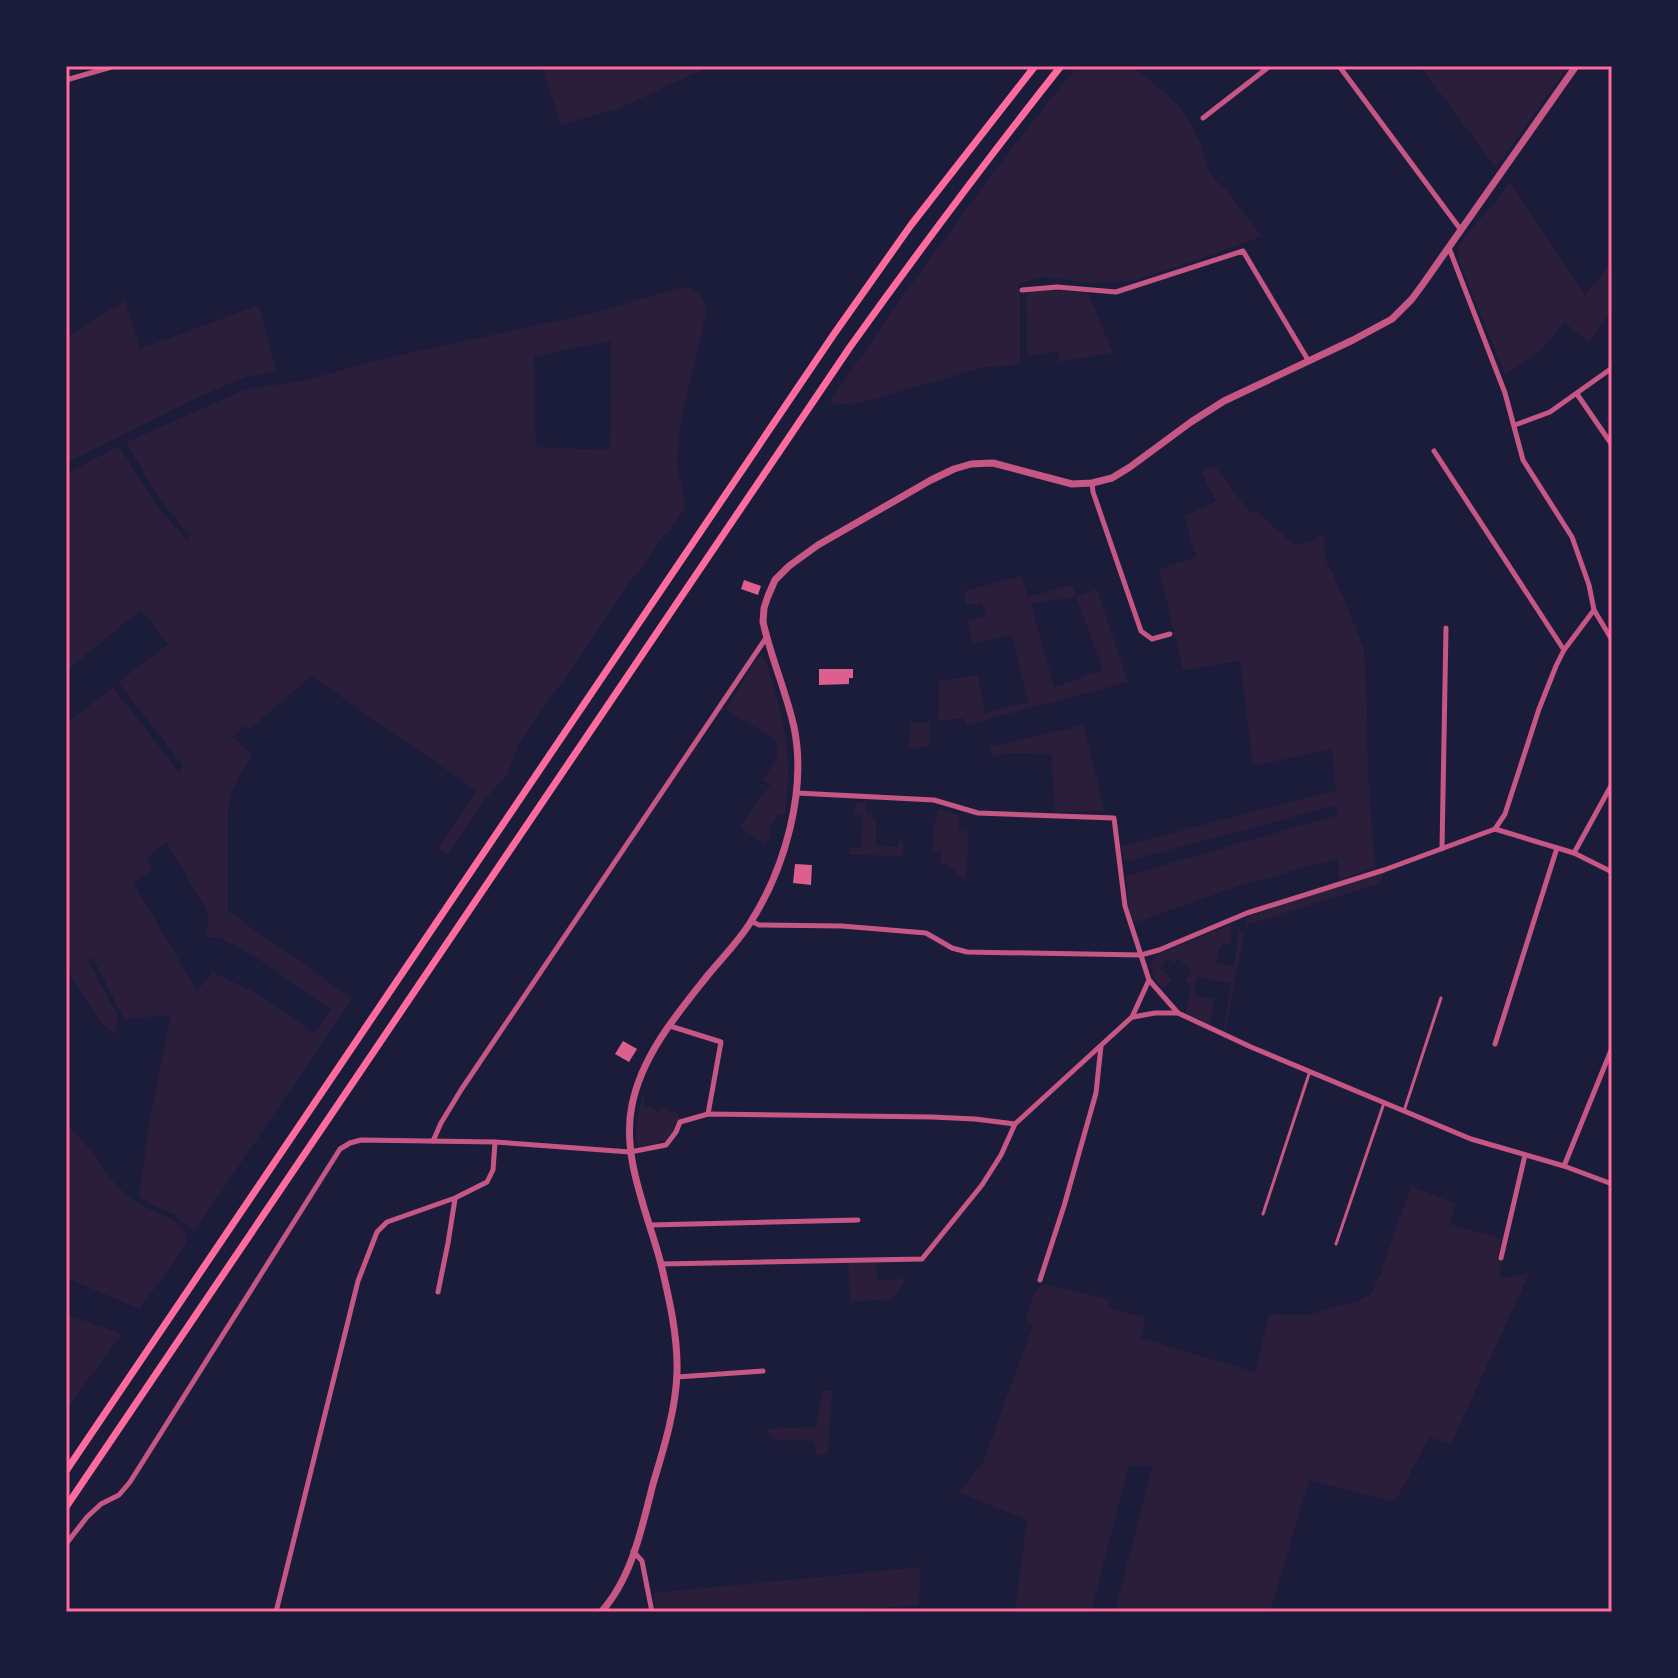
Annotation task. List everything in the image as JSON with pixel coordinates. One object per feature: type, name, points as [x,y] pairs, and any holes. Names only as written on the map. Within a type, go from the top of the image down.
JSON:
[{"type":"main road","points":[[66,1471],[817,358],[911,225],[1035,66]]},
{"type":"main road","points":[[66,1507],[850,347],[924,243],[1061,66]]},
{"type":"street","points":[[66,80],[115,66]]},
{"type":"street","points":[[1203,118],[1270,66]]},
{"type":"street","points":[[1339,66],[1461,230]]},
{"type":"street","points":[[601,1612],[623,1579],[633,1551],[660,1461],[677,1377],[675,1334],[661,1264],[630,1152],[630,1119],[637,1086],[643,1070],[670,1026],[751,921],[762,901],[781,855],[797,793],[798,749],[763,622],[764,608],[775,580],[818,545],[946,472],[971,464],[993,463],[1072,484],[1112,478],[1224,401],[1392,319],[1412,299],[1576,66]]},
{"type":"street","points":[[1449,248],[1505,393],[1523,460],[1572,537],[1589,585],[1594,610],[1612,640]]},
{"type":"street","points":[[1022,290],[1057,287],[1116,292],[1243,251],[1308,360]]},
{"type":"street","points":[[1515,425],[1550,412],[1612,368]]},
{"type":"street","points":[[1577,394],[1612,445]]},
{"type":"street","points":[[1434,451],[1564,650]]},
{"type":"street","points":[[1092,483],[1141,631],[1152,639],[1170,634]]},
{"type":"street","points":[[751,921],[759,925],[842,926],[926,933],[952,948],[967,952],[1141,955],[1247,913],[1442,849],[1495,829],[1505,814],[1539,709],[1564,650],[1594,610]]},
{"type":"street","points":[[1442,849],[1446,628]]},
{"type":"street","points":[[433,1141],[461,1090],[766,637]]},
{"type":"street","points":[[1574,853],[1612,784]]},
{"type":"street","points":[[797,793],[934,800],[978,813],[1114,818],[1125,906],[1149,980],[1178,1013]]},
{"type":"street","points":[[1495,829],[1574,853],[1612,872]]},
{"type":"street","points":[[1495,1044],[1557,848]]},
{"type":"street","points":[[661,1264],[922,1259],[982,1185],[1001,1155],[1015,1124],[1132,1017],[1149,980]]},
{"type":"street","points":[[1132,1017],[1178,1013],[1471,1139],[1564,1166],[1612,1184]]},
{"type":"street","points":[[670,1026],[721,1042],[708,1114]]},
{"type":"street","points":[[1040,1280],[1096,1093],[1101,1045]]},
{"type":"street","points":[[1564,1166],[1612,1048]]},
{"type":"street","points":[[66,1544],[87,1517],[101,1504],[119,1495],[130,1482],[340,1149],[350,1143],[361,1140],[495,1142],[630,1152],[666,1145],[680,1122],[708,1114],[932,1117],[1015,1124]]},
{"type":"street","points":[[276,1612],[358,1281],[377,1232],[387,1222],[455,1198],[487,1182],[493,1170],[495,1142]]},
{"type":"street","points":[[1501,1258],[1525,1155]]},
{"type":"street","points":[[438,1292],[455,1198]]},
{"type":"street","points":[[650,1225],[858,1220]]},
{"type":"street","points":[[677,1377],[763,1371]]},
{"type":"street","points":[[633,1551],[642,1561],[652,1612]]},
{"type":"lane","points":[[1404,1111],[1441,998]]},
{"type":"lane","points":[[1263,1214],[1310,1072]]},
{"type":"lane","points":[[1336,1244],[1384,1103]]},
{"type":"shaded area","points":[[542,66],[710,66],[620,108],[561,125]]},
{"type":"shaded area","points":[[1077,66],[1130,67],[1169,97],[1184,113],[1195,132],[1213,177],[1262,236],[1134,281],[1090,283],[1043,277],[1017,284],[1020,294],[1020,365],[985,367],[852,405],[829,403],[950,232]]},
{"type":"shaded area","points":[[1420,66],[1568,66],[1496,168]]},
{"type":"shaded area","points":[[1510,181],[1585,296],[1612,261],[1612,311],[1588,342],[1565,323],[1536,355],[1505,374],[1459,261],[1458,247]]},
{"type":"shaded area","points":[[681,287],[696,291],[702,298],[706,314],[681,420],[677,464],[684,510],[658,541],[645,565],[628,584],[519,743],[507,775],[487,797],[448,855],[437,849],[477,791],[311,676],[250,729],[245,726],[232,737],[252,754],[231,792],[228,812],[228,911],[352,998],[195,1231],[192,1231],[175,1215],[139,1197],[148,1130],[171,1015],[124,1019],[93,958],[88,961],[117,1014],[115,1035],[94,1013],[66,967],[66,724],[113,687],[179,772],[183,766],[118,682],[168,644],[141,610],[66,671],[66,474],[119,446],[160,510],[187,540],[190,536],[160,500],[126,442],[244,390],[311,379],[414,352],[598,312]],"holes":[[[611,342],[610,450],[536,447],[534,357]],[[166,842],[205,907],[207,937],[220,938],[254,956],[331,1009],[314,1033],[252,991],[212,972],[197,991],[133,882],[153,870],[147,858]]]},
{"type":"shaded area","points":[[1048,290],[1088,293],[1113,353],[1059,362],[1058,351],[1027,356],[1026,293]]},
{"type":"shaded area","points":[[125,301],[140,349],[259,305],[276,371],[245,377],[197,398],[66,463],[66,337]]},
{"type":"shaded area","points":[[1214,465],[1250,513],[1255,510],[1293,544],[1310,543],[1323,533],[1326,560],[1364,649],[1368,778],[1375,867],[1339,880],[1338,858],[1236,887],[1134,923],[1129,908],[1126,876],[1338,815],[1337,805],[1124,862],[1122,846],[1336,790],[1332,749],[1253,766],[1240,661],[1183,670],[1159,569],[1196,557],[1184,516],[1216,501],[1201,472]]},
{"type":"shaded area","points":[[1021,576],[1028,597],[1072,585],[1077,597],[1097,589],[1128,682],[966,725],[964,718],[938,721],[939,681],[978,675],[985,713],[1028,702],[1012,635],[972,643],[968,620],[986,617],[982,603],[966,605],[964,591]],"holes":[[[1076,597],[1103,670],[1054,687],[1031,604]]]},
{"type":"shaded area","points":[[761,656],[765,659],[777,697],[785,736],[788,775],[784,815],[778,813],[769,827],[770,836],[766,845],[740,827],[770,785],[763,780],[777,757],[776,741],[726,709]]},
{"type":"shaded area","points":[[929,722],[929,746],[908,749],[911,723]]},
{"type":"shaded area","points":[[1084,725],[1104,811],[1055,812],[1051,754],[1008,753],[993,758],[990,747]]},
{"type":"shaded area","points":[[856,802],[865,803],[866,813],[873,813],[873,819],[876,819],[876,846],[898,847],[899,841],[903,841],[903,856],[849,855],[850,847],[861,848],[863,816],[854,814]]},
{"type":"shaded area","points":[[938,809],[959,815],[958,830],[969,832],[966,876],[957,877],[955,870],[940,864],[942,852],[933,851],[933,829]]},
{"type":"shaded area","points":[[1384,870],[1381,883],[1246,925],[1247,917]]},
{"type":"shaded area","points":[[1232,924],[1230,945],[1222,944],[1218,949],[1216,963],[1234,966],[1239,931],[1244,932],[1223,1032],[1231,983],[1197,977],[1194,995],[1214,999],[1210,1025],[1186,1013],[1191,985],[1184,980],[1192,971],[1178,958],[1174,963],[1168,958],[1160,968],[1172,980],[1163,990],[1150,966],[1156,955]]},
{"type":"shaded area","points":[[642,1096],[646,1097],[643,1104],[659,1112],[662,1106],[669,1107],[668,1111],[672,1113],[674,1110],[681,1119],[664,1141],[638,1147],[636,1128]]},
{"type":"shaded area","points":[[66,1125],[76,1133],[123,1192],[175,1222],[186,1234],[186,1244],[140,1309],[66,1278]]},
{"type":"shaded area","points":[[1411,1186],[1456,1204],[1450,1224],[1501,1239],[1497,1259],[1503,1261],[1499,1274],[1502,1278],[1529,1274],[1451,1444],[1429,1437],[1395,1502],[1309,1480],[1270,1612],[1115,1612],[1152,1467],[1129,1465],[1091,1612],[1015,1612],[1027,1520],[958,1492],[983,1462],[1033,1325],[1025,1321],[1034,1293],[1042,1284],[1109,1299],[1108,1308],[1145,1318],[1141,1338],[1255,1372],[1269,1314],[1307,1315],[1370,1295]]},
{"type":"shaded area","points":[[876,1261],[877,1280],[906,1279],[892,1299],[851,1302],[848,1262]]},
{"type":"shaded area","points":[[66,1314],[122,1334],[66,1409]]},
{"type":"shaded area","points":[[823,1390],[832,1391],[828,1454],[816,1455],[814,1441],[777,1440],[765,1429],[816,1427]]},
{"type":"shaded area","points":[[921,1567],[919,1605],[824,1612],[656,1612],[653,1593]]},
{"type":"building","points":[[744,580],[761,586],[758,595],[741,589]]},
{"type":"building","points":[[819,669],[853,669],[853,678],[849,678],[849,684],[819,685]]},
{"type":"building","points":[[795,864],[812,865],[811,885],[793,883]]},
{"type":"building","points":[[623,1041],[637,1049],[629,1062],[615,1054]]}]
